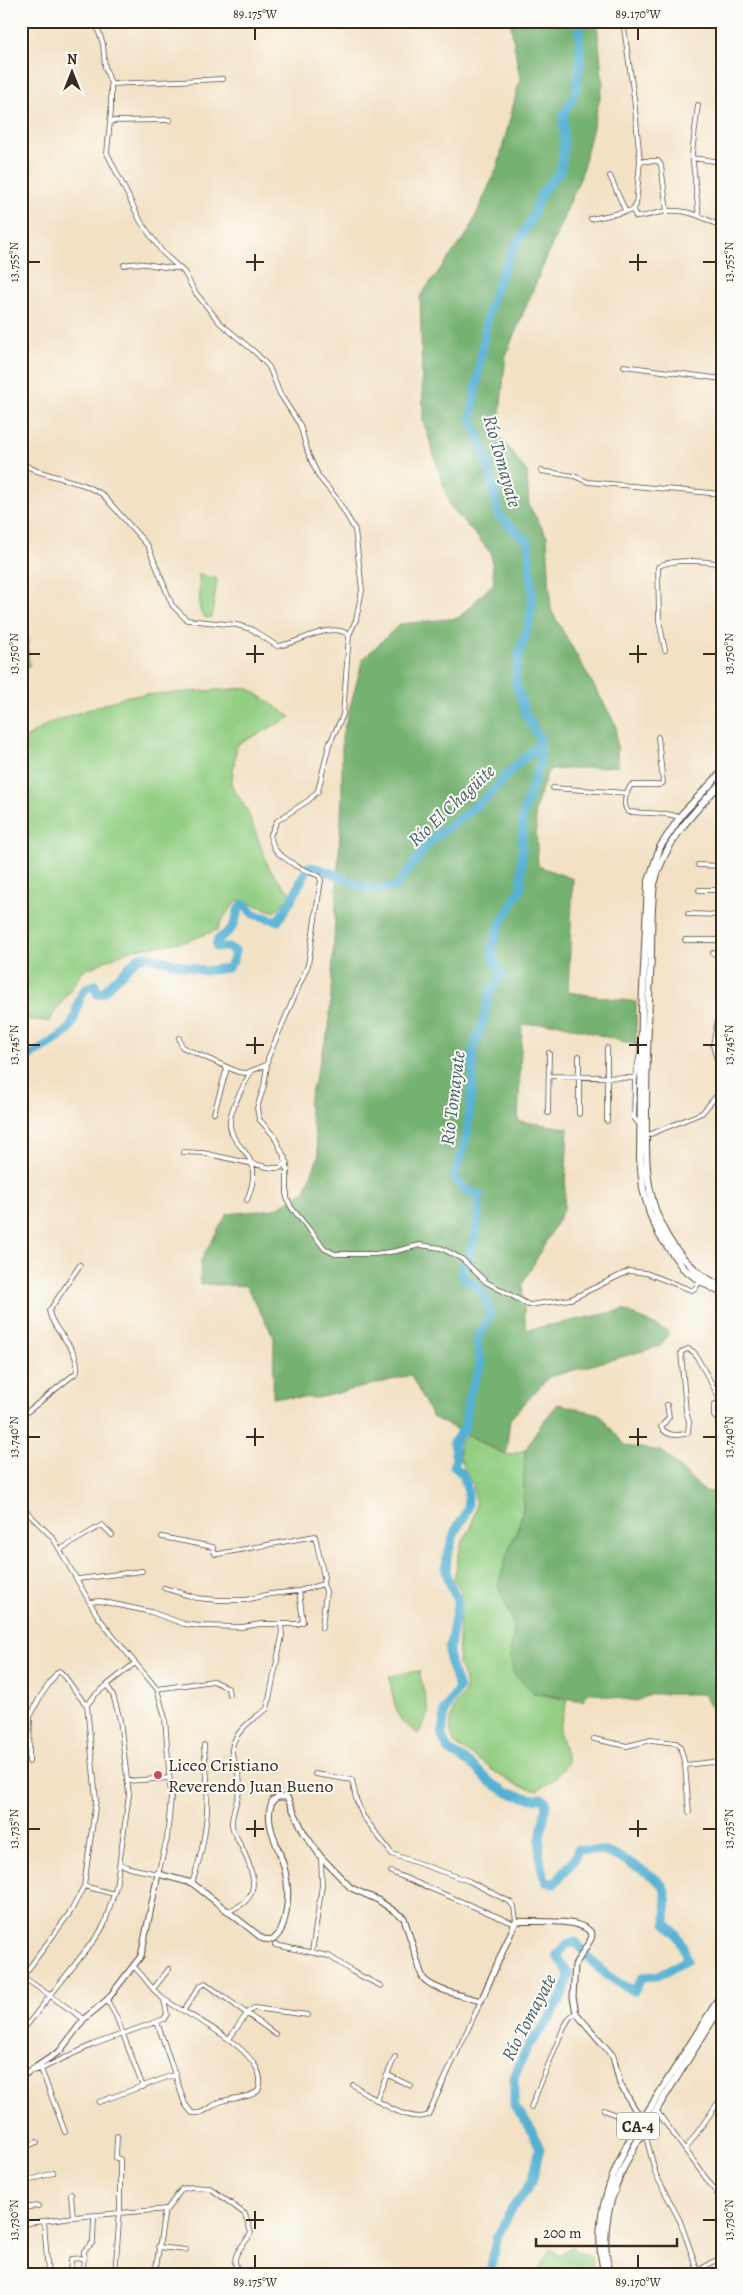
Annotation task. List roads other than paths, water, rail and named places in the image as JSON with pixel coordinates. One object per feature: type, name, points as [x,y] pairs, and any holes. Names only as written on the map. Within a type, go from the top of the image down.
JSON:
[{"type":"main road","points":[[720,773],[683,817],[658,852],[647,891],[640,1125],[642,1184],[654,1225],[677,1261],[700,1281],[722,1287]]},
{"type":"main road","points":[[722,782],[683,817],[661,861],[653,891],[646,1053],[648,1184],[661,1225],[671,1243],[685,1260],[722,1293]]},
{"type":"main road","name":"CA-4","points":[[610,2274],[606,2246],[608,2213],[620,2172],[642,2127],[644,2118],[722,1994]]},
{"type":"main road","name":"CA-4","points":[[605,2274],[599,2240],[604,2199],[615,2168],[642,2127],[656,2110],[722,2005]]},
{"type":"street","points":[[95,21],[103,44],[105,67],[111,84],[109,160],[141,222],[163,253],[180,268],[208,310],[220,323],[256,352],[268,367],[280,394],[300,425],[309,456],[319,477],[352,522],[354,530],[362,590],[356,620],[349,635],[343,715],[330,745],[318,791],[309,800],[277,821],[271,834],[272,844],[279,854],[302,869],[319,876],[321,880],[308,966],[266,1065],[264,1086],[257,1108],[257,1115],[277,1142],[288,1162],[288,1200],[327,1251],[335,1254],[375,1254],[424,1245],[441,1248],[462,1259],[486,1282],[529,1306],[571,1299],[629,1271],[646,1273],[691,1290],[695,1289],[700,1281]]},
{"type":"street","points":[[623,21],[634,98],[640,161],[636,205],[633,210]]},
{"type":"street","points":[[111,84],[223,79]]},
{"type":"street","points":[[698,105],[692,158],[699,216]]},
{"type":"street","points":[[111,121],[170,120]]},
{"type":"street","points":[[692,158],[722,162]]},
{"type":"street","points":[[640,161],[658,160],[661,164],[667,211]]},
{"type":"street","points":[[610,176],[625,210]]},
{"type":"street","points":[[591,219],[625,210],[633,210]]},
{"type":"street","points":[[633,210],[636,218],[667,211],[684,211],[722,227]]},
{"type":"street","points":[[124,266],[134,263],[180,268]]},
{"type":"street","points":[[624,366],[722,379]]},
{"type":"street","points":[[21,463],[84,485],[104,495],[148,546],[172,605],[187,620],[237,625],[250,629],[270,644],[277,646],[322,632],[346,633],[349,635]]},
{"type":"street","points":[[541,471],[574,476],[588,482],[722,494]]},
{"type":"street","points":[[665,650],[659,621],[658,567],[667,563],[708,562],[722,564]]},
{"type":"street","points":[[658,738],[664,782],[659,785],[631,785],[627,793],[625,808],[628,812],[667,814],[683,817]]},
{"type":"street","points":[[554,788],[627,793]]},
{"type":"street","points":[[698,865],[722,866]]},
{"type":"street","points":[[699,890],[722,890]]},
{"type":"street","points":[[688,914],[722,915]]},
{"type":"street","points":[[686,940],[722,940]]},
{"type":"street","points":[[713,953],[722,959]]},
{"type":"street","points":[[646,1136],[702,1112],[713,1102],[719,1093],[721,1075],[713,1045],[722,999]]},
{"type":"street","points":[[713,1045],[722,1035]]},
{"type":"street","points":[[179,1038],[182,1047],[227,1068],[246,1073],[266,1065]]},
{"type":"street","points":[[607,1048],[607,1121]]},
{"type":"street","points":[[640,1125],[634,1118],[634,1078],[636,1060],[641,1051]]},
{"type":"street","points":[[548,1112],[549,1053]]},
{"type":"street","points":[[579,1056],[579,1114]]},
{"type":"street","points":[[214,1113],[227,1068]]},
{"type":"street","points":[[247,1200],[253,1178],[253,1164],[233,1136],[230,1122],[251,1071]]},
{"type":"street","points":[[549,1076],[634,1078]]},
{"type":"street","points":[[183,1152],[203,1153],[280,1168],[288,1162]]},
{"type":"street","points":[[21,1417],[77,1372],[74,1356],[49,1311],[80,1265]]},
{"type":"street","points":[[667,1405],[668,1417],[661,1427],[664,1431],[673,1435],[688,1433],[690,1429],[686,1412],[681,1352],[688,1349],[694,1352],[718,1396],[720,1402],[714,1405],[714,1416],[722,1425]]},
{"type":"street","points":[[21,1506],[61,1549],[90,1602],[112,1635],[158,1688],[165,1718],[170,1778],[169,1820],[140,1956],[107,2000],[84,2019],[60,2051],[21,2077]]},
{"type":"street","points":[[61,1549],[102,1525],[112,1535]]},
{"type":"street","points":[[162,1537],[213,1547],[215,1554],[218,1554],[316,1536],[324,1577],[323,1584],[326,1591],[322,1628]]},
{"type":"street","points":[[78,1580],[142,1571]]},
{"type":"street","points":[[164,1588],[197,1598],[246,1600],[270,1594],[299,1591],[323,1584]]},
{"type":"street","points":[[90,1602],[100,1601],[151,1612],[184,1624],[242,1627],[282,1623],[298,1624],[303,1622],[299,1591]]},
{"type":"street","points":[[228,1911],[245,1903],[252,1895],[254,1887],[248,1862],[232,1826],[240,1785],[239,1774],[231,1752],[233,1744],[255,1715],[267,1709],[282,1636],[282,1623]]},
{"type":"street","points":[[88,1704],[95,1695],[135,1663]]},
{"type":"street","points":[[29,1762],[30,1717],[40,1696],[56,1674],[62,1672],[73,1690],[88,1704],[96,1800],[84,1886],[71,1911],[22,1978],[51,1995],[84,2019]]},
{"type":"street","points":[[158,1688],[213,1681],[228,1688],[229,1694]]},
{"type":"street","points":[[24,2030],[104,1925],[114,1894],[129,1795],[120,1720],[113,1695],[107,1685]]},
{"type":"street","points":[[594,1739],[627,1746],[650,1740],[676,1743],[680,1746],[685,1765],[689,1812]]},
{"type":"street","points":[[192,1883],[201,1853],[208,1811],[208,1778],[204,1744]]},
{"type":"street","points":[[685,1765],[712,1762],[715,1763],[722,1774]]},
{"type":"street","points":[[315,1774],[352,1780],[356,1799],[363,1816],[392,1854],[469,1881],[510,1902],[514,1907],[516,1923],[428,2115],[421,2118],[413,2118],[376,2100],[353,2085]]},
{"type":"street","points":[[127,1781],[170,1778]]},
{"type":"street","points":[[120,1864],[192,1883],[263,1939],[274,1940],[283,1926],[288,1887],[285,1868],[275,1840],[270,1818],[270,1806],[273,1800],[278,1797],[287,1797],[304,1833],[321,1857],[350,1888],[378,1900],[404,1918],[425,1982],[432,1986],[481,2001]]},
{"type":"street","points":[[312,1952],[322,1885],[321,1857]]},
{"type":"street","points":[[391,1872],[516,1923],[573,1923],[591,1932],[590,1941],[575,1965],[573,1997],[576,2013],[613,2056],[620,2084],[636,2111],[644,2118]]},
{"type":"street","points":[[84,1886],[114,1894]]},
{"type":"street","points":[[275,1945],[329,1956],[353,1972],[381,1986]]},
{"type":"street","points":[[133,1966],[164,2000],[184,2010],[229,2039],[257,2070],[260,2086],[254,2094],[224,2100],[203,2112],[192,2113],[184,2104],[176,2074],[157,2022]]},
{"type":"street","points":[[154,1989],[169,1969]]},
{"type":"street","points":[[184,2010],[199,1987],[205,1983],[248,2012],[275,2034]]},
{"type":"street","points":[[107,2000],[143,2088]]},
{"type":"street","points":[[32,2071],[41,2069],[92,2045],[164,2019],[167,2014],[164,2000]]},
{"type":"street","points":[[229,2039],[248,2012],[254,2008],[308,2015]]},
{"type":"street","points":[[531,2107],[566,2021],[576,2013]]},
{"type":"street","points":[[376,2100],[395,2057]]},
{"type":"street","points":[[41,2069],[65,2132]]},
{"type":"street","points":[[99,2102],[143,2088],[176,2074]]},
{"type":"street","points":[[388,2075],[411,2086]]},
{"type":"street","points":[[685,2150],[722,2097]]},
{"type":"street","points":[[604,2110],[642,2127],[656,2174],[680,2221],[699,2273],[710,2263],[722,2258]]},
{"type":"street","points":[[656,2110],[722,2200]]},
{"type":"street","points":[[115,2274],[120,2159],[116,2158],[117,2136]]},
{"type":"street","points":[[21,2149],[37,2142]]},
{"type":"street","points":[[21,2183],[53,2173]]},
{"type":"street","points":[[155,2274],[164,2209],[182,2189],[202,2187],[210,2188],[245,2214],[251,2233],[238,2248],[236,2268],[239,2274]]},
{"type":"street","points":[[71,2194],[73,2217]]},
{"type":"street","points":[[21,2208],[38,2206]]},
{"type":"street","points":[[21,2224],[73,2217],[164,2209]]},
{"type":"street","points":[[83,2274],[84,2251],[93,2242],[94,2216]]},
{"type":"street","points":[[44,2221],[48,2274]]},
{"type":"street","points":[[158,2246],[186,2250]]},
{"type":"street","points":[[70,2274],[71,2259],[83,2258]]},
{"type":"street","points":[[229,2274],[236,2268]]},
{"type":"waterway","name":"Río Tomayate","points":[[490,2274],[496,2239],[511,2210],[532,2182],[540,2148],[528,2124],[514,2105],[514,2077],[528,2046],[548,2021],[564,1992],[569,1975],[557,1955],[567,1944],[576,1942],[602,1971],[634,1991],[643,1977],[657,1976],[687,1960],[680,1940],[666,1923],[666,1896],[661,1883],[638,1867],[611,1854],[602,1851],[578,1849],[574,1860],[555,1883],[546,1882],[542,1869],[540,1849],[546,1801],[541,1798],[533,1799],[508,1793],[490,1782],[472,1765],[448,1750],[442,1736],[445,1710],[459,1688],[450,1663],[449,1651],[458,1602],[446,1571],[447,1557],[455,1531],[468,1507],[468,1491],[463,1475],[454,1466],[456,1459],[453,1443],[464,1429],[469,1396],[481,1364],[477,1344],[490,1315],[482,1293],[475,1285],[463,1278],[461,1271],[475,1234],[479,1194],[469,1193],[454,1178],[467,1135],[473,1082],[473,1050],[484,1019],[490,992],[502,975],[494,961],[492,951],[498,928],[521,888],[523,813],[540,763],[540,739],[525,713],[515,680],[519,654],[528,627],[533,602],[528,542],[499,516],[486,456],[471,418],[488,314],[498,282],[510,255],[530,222],[542,192],[561,171],[564,140],[563,116],[575,93],[580,64],[579,21]]},
{"type":"waterway","name":"Río El Chagüite","points":[[21,1060],[52,1043],[68,1030],[75,1018],[83,992],[95,985],[97,994],[102,993],[139,957],[147,956],[204,971],[228,968],[233,961],[235,951],[228,947],[217,947],[217,941],[233,926],[239,908],[244,904],[253,914],[278,921],[308,867],[320,869],[361,886],[372,888],[396,886],[433,839],[487,797],[515,766],[540,744]]},
{"type":"place","name":"Liceo Cristiano Reverendo Juan Bueno","points":[[158,1775]]}]
